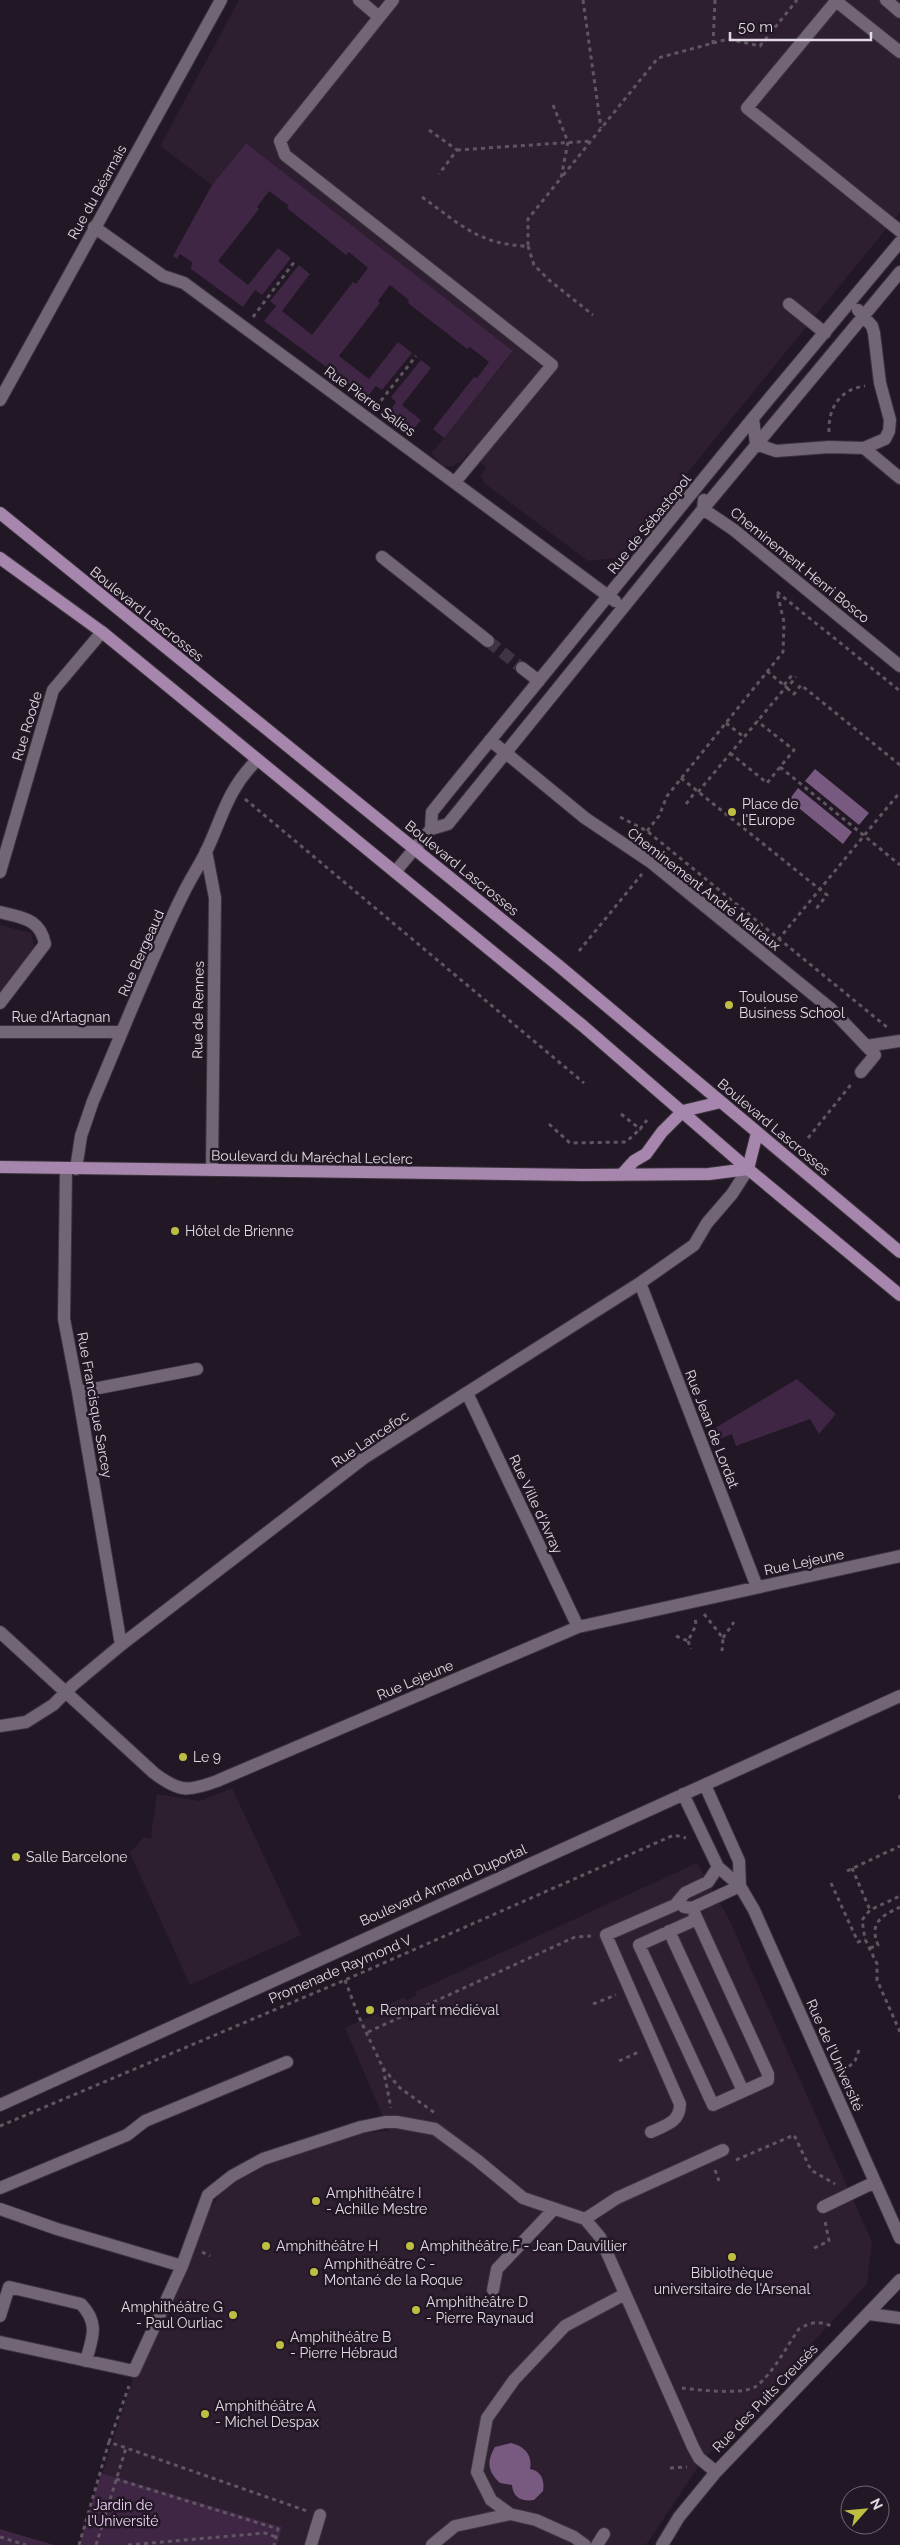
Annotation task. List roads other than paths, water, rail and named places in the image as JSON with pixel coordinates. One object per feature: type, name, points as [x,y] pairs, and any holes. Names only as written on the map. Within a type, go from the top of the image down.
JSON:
[{"type":"main road","name":"Boulevard Lascrosses","points":[[0,513],[375,818],[415,848],[900,1252]]},
{"type":"main road","points":[[0,558],[102,632],[583,1026],[748,1169],[900,1295]]},
{"type":"main road","points":[[623,1173],[634,1161],[646,1154],[662,1132],[682,1112],[721,1102]]},
{"type":"main road","points":[[748,1169],[757,1133]]},
{"type":"main road","name":"Boulevard du Maréchal Leclerc","points":[[0,1167],[585,1175],[623,1173],[709,1174],[748,1169]]},
{"type":"street","name":"Rue du Béarnais","points":[[0,400],[221,0]]},
{"type":"street","points":[[359,0],[380,17]]},
{"type":"street","points":[[393,0],[280,141],[285,155],[552,365],[455,482]]},
{"type":"street","points":[[886,0],[900,12]]},
{"type":"street","points":[[900,52],[836,1],[747,108],[900,231]]},
{"type":"street","name":"Rue Pierre Salies","points":[[94,227],[163,276],[184,283],[623,607]]},
{"type":"street","name":"Rue de Sébastopol","points":[[431,829],[432,812],[753,418],[900,242]]},
{"type":"street","name":"Rue de Sébastopol","points":[[395,872],[431,829],[448,824],[756,444],[900,272]]},
{"type":"street","points":[[753,418],[756,444],[776,451],[829,447],[864,448],[885,439],[889,430],[895,424],[880,383],[872,326],[864,315],[851,303]]},
{"type":"street","points":[[789,304],[825,333]]},
{"type":"street","points":[[864,448],[900,478]]},
{"type":"street","points":[[703,509],[705,478]]},
{"type":"street","name":"Cheminement Henri Bosco","points":[[703,509],[734,530],[900,666]]},
{"type":"street","points":[[382,557],[488,641]]},
{"type":"street","name":"Rue Roode","points":[[0,872],[53,690],[102,632]]},
{"type":"street","points":[[522,668],[539,681]]},
{"type":"street","name":"Cheminement André Malraux","points":[[490,740],[585,818],[652,863],[831,1009],[866,1046]]},
{"type":"street","name":"Rue Bergeaud","points":[[71,1169],[93,1100],[184,892],[206,851],[219,817],[233,789],[242,775],[257,760]]},
{"type":"street","name":"Rue de Rennes","points":[[206,851],[215,898],[212,1170]]},
{"type":"street","points":[[0,912],[28,919],[36,924],[43,932],[45,944],[0,1003]]},
{"type":"street","name":"Rue d'Artagnan","points":[[0,1032],[122,1032]]},
{"type":"street","points":[[861,1072],[875,1055],[866,1046],[896,1036]]},
{"type":"street","name":"Rue Francisque Sarcey","points":[[71,1169],[64,1319],[121,1645]]},
{"type":"street","name":"Rue Lancefoc","points":[[0,1726],[26,1722],[53,1705],[121,1645],[364,1458],[640,1283],[694,1245],[707,1223],[732,1194],[748,1169]]},
{"type":"street","name":"Rue Jean de Lordat","points":[[640,1283],[757,1587]]},
{"type":"street","points":[[78,1392],[197,1369]]},
{"type":"street","name":"Rue Ville d'Avray","points":[[467,1394],[578,1627]]},
{"type":"street","name":"Rue Lejeune","points":[[0,1632],[173,1787],[183,1790],[199,1788],[578,1627],[900,1556]]},
{"type":"street","name":"Boulevard Armand Duportal","points":[[0,2105],[497,1876],[705,1785],[900,1696]]},
{"type":"street","name":"Rue de l'Université","points":[[705,1785],[739,1862],[740,1886]]},
{"type":"street","name":"Rue de l'Université","points":[[683,1794],[718,1867],[740,1886],[754,1910],[900,2238]]},
{"type":"street","points":[[651,2132],[676,2119],[680,2112],[680,2104],[606,1936],[674,1905],[685,1893],[708,1882],[718,1867]]},
{"type":"street","points":[[674,1905],[694,1914],[768,2074],[768,2080],[713,2105],[639,1945],[669,1931],[694,1914],[740,1886]]},
{"type":"street","points":[[669,1931],[743,2091]]},
{"type":"street","points":[[0,2188],[127,2135],[145,2121],[287,2062]]},
{"type":"street","points":[[0,2342],[134,2371],[182,2266],[208,2195],[232,2176],[263,2159],[361,2127],[385,2122],[408,2123],[435,2129],[477,2160],[523,2198],[585,2219],[600,2237],[699,2458],[716,2472]]},
{"type":"street","points":[[585,2219],[616,2198],[723,2150]]},
{"type":"street","points":[[823,2207],[875,2182]]},
{"type":"street","points":[[0,2209],[58,2230],[182,2266]]},
{"type":"street","points":[[493,2290],[497,2270],[554,2209]]},
{"type":"street","name":"Rue des Puits Creusés","points":[[662,2545],[679,2517],[716,2472],[775,2408],[869,2314],[900,2280]]},
{"type":"street","points":[[0,2316],[9,2287],[81,2304],[90,2313],[94,2331],[86,2361]]},
{"type":"street","points":[[585,2545],[574,2537],[536,2520],[510,2514],[491,2500],[476,2472],[487,2418],[514,2380],[565,2326],[625,2294]]},
{"type":"street","points":[[869,2314],[900,2318]]},
{"type":"street","points":[[432,2545],[455,2526],[510,2514]]},
{"type":"street","points":[[311,2545],[320,2515]]},
{"type":"tunnel","points":[[488,641],[522,668]]},
{"type":"place","name":"Place de l'Europe","points":[[732,812]]},
{"type":"place","name":"Toulouse Business School","points":[[729,1005]]},
{"type":"place","name":"Hôtel de Brienne","points":[[175,1231]]},
{"type":"place","name":"Le 9","points":[[183,1757]]},
{"type":"place","name":"Salle Barcelone","points":[[16,1857]]},
{"type":"place","name":"Rempart médiéval","points":[[370,2010]]},
{"type":"place","name":"Amphithéâtre I - Achille Mestre","points":[[316,2201]]},
{"type":"place","name":"Amphithéâtre H","points":[[266,2246]]},
{"type":"place","name":"Amphithéâtre F - Jean Dauvillier","points":[[410,2246]]},
{"type":"place","name":"Bibliothèque universitaire de l'Arsenal","points":[[732,2257]]},
{"type":"place","name":"Amphithéâtre C - Montané de la Roque","points":[[314,2272]]},
{"type":"place","name":"Amphithéâtre D - Pierre Raynaud","points":[[416,2310]]},
{"type":"place","name":"Amphithéâtre G - Paul Ourliac","points":[[233,2315]]},
{"type":"place","name":"Amphithéâtre B - Pierre Hébraud","points":[[280,2345]]},
{"type":"place","name":"Amphithéâtre A - Michel Despax","points":[[205,2414]]},
{"type":"park label","name":"Jardin de l'Université","points":[[123,2514]]}]
